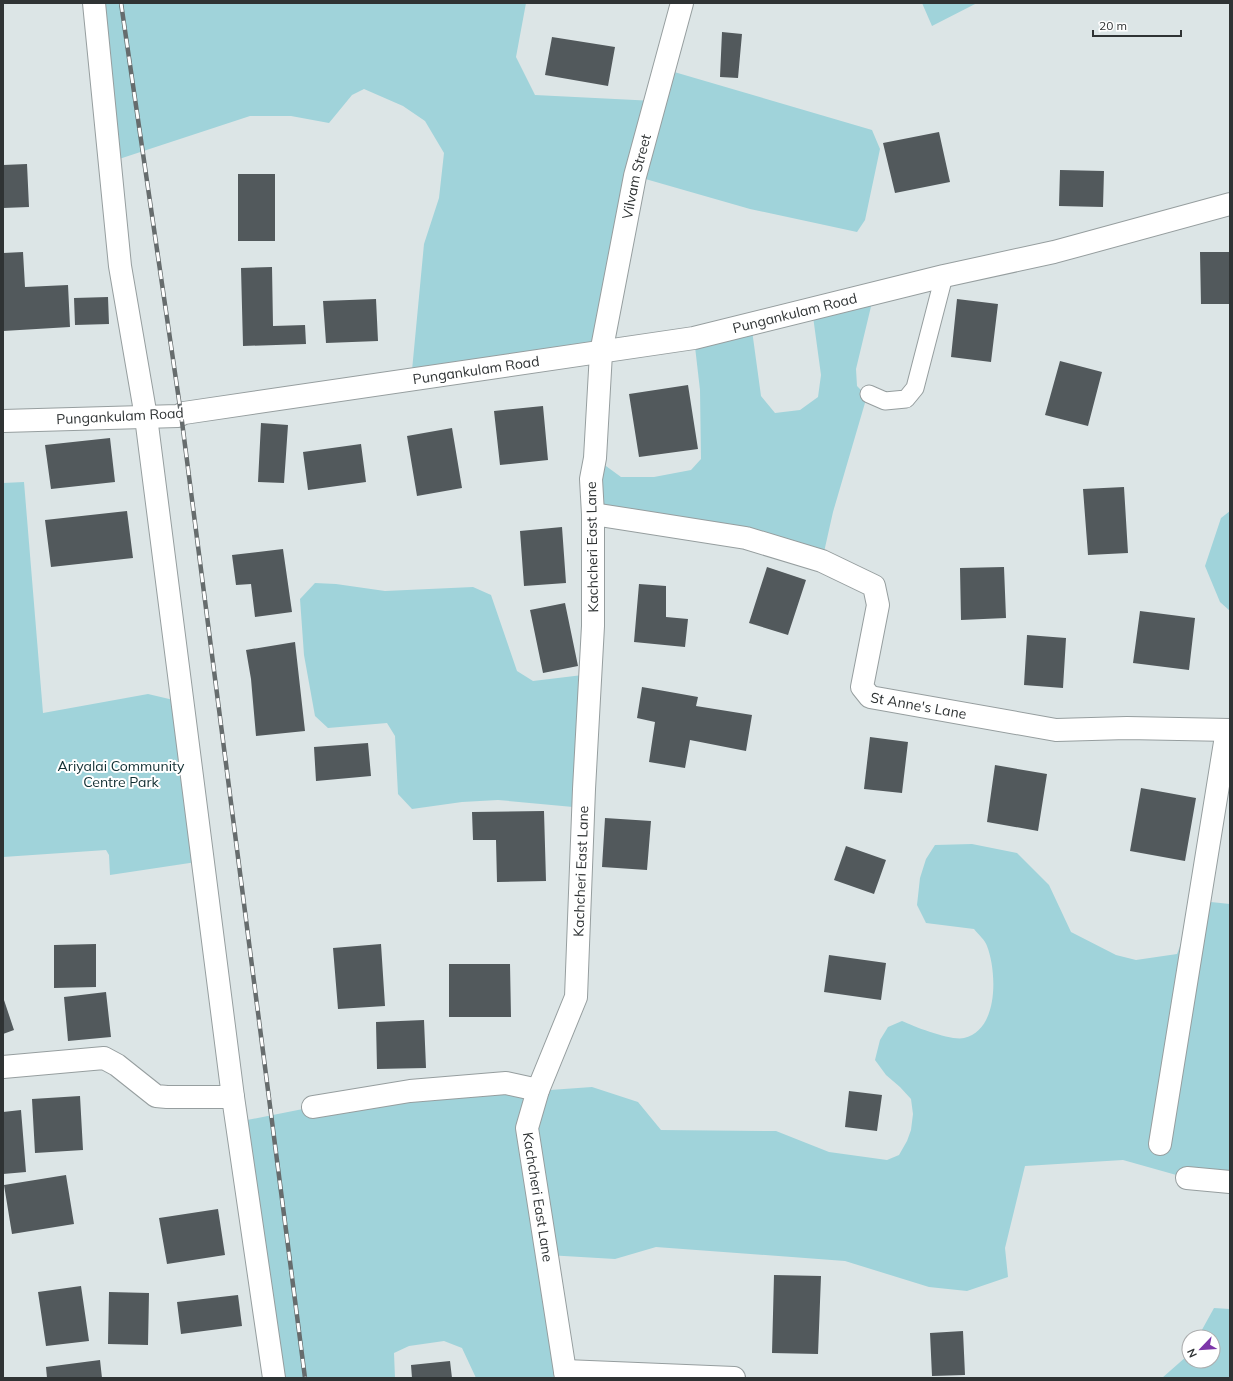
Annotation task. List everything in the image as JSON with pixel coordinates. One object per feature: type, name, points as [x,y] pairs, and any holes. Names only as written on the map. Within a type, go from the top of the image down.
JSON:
[{"type":"street","points":[[94,3],[120,266],[146,417],[233,1096],[274,1378]]},
{"type":"street","name":"Vilvam Street","points":[[601,353],[635,176],[682,3]]},
{"type":"street","name":"Pungankulam Road","points":[[3,420],[178,416],[694,338],[944,276],[1054,252],[1230,204]]},
{"type":"street","name":"Kachcheri East Lane","points":[[565,1374],[527,1128],[538,1090],[576,997],[584,789],[593,626],[593,514],[591,479],[595,458],[601,353]]},
{"type":"street","name":"St Anne's Lane","points":[[593,514],[746,538],[822,561],[874,586],[878,605],[862,687],[870,697],[1056,730],[1127,728],[1229,730]]},
{"type":"street","points":[[1160,1144],[1229,730]]},
{"type":"street","points":[[3,1067],[104,1058],[117,1065],[156,1096],[233,1096]]},
{"type":"street","points":[[313,1107],[410,1091],[506,1083],[538,1090]]},
{"type":"street","points":[[1187,1178],[1230,1182]]},
{"type":"street","points":[[565,1374],[734,1378]]},
{"type":"lane","points":[[869,394],[885,401],[906,399],[915,388],[944,276]]},
{"type":"green space","points":[[94,3],[526,3],[516,57],[535,95],[655,101],[664,69],[872,130],[880,149],[865,220],[857,232],[750,209],[635,176],[601,353],[411,381],[424,244],[439,198],[444,153],[425,121],[403,106],[364,89],[352,95],[329,123],[291,116],[250,116],[110,162]]},
{"type":"green space","points":[[922,3],[977,3],[932,26]]},
{"type":"green space","points":[[874,294],[856,369],[857,386],[867,396],[833,512],[822,561],[593,514],[595,458],[621,477],[654,477],[691,470],[701,459],[700,390],[694,338],[751,323],[761,396],[775,413],[800,410],[818,397],[821,375],[812,309]]},
{"type":"green space","name":"Ariyalai Community Centre Park","points":[[24,482],[43,713],[148,694],[182,702],[203,861],[110,875],[109,855],[106,850],[3,857],[3,483]]},
{"type":"green space","points":[[1230,511],[1230,611],[1220,602],[1205,566],[1221,518]]},
{"type":"green space","points":[[315,583],[336,584],[385,591],[473,587],[491,595],[517,671],[533,681],[591,674],[584,808],[498,800],[462,802],[412,809],[398,794],[395,736],[387,723],[328,728],[315,716],[304,655],[300,599]]},
{"type":"green space","points":[[972,844],[1017,853],[1049,885],[1071,932],[1116,955],[1136,960],[1177,954],[1192,915],[1201,901],[1230,904],[1230,1182],[1187,1178],[1123,1160],[1025,1166],[1005,1248],[1008,1277],[967,1291],[929,1287],[845,1261],[656,1247],[615,1259],[547,1255],[565,1371],[551,1378],[476,1378],[462,1348],[444,1341],[409,1346],[394,1353],[395,1378],[274,1378],[237,1122],[313,1107],[592,1087],[638,1102],[661,1130],[776,1131],[829,1152],[887,1160],[899,1155],[907,1141],[911,1130],[913,1114],[911,1099],[886,1075],[875,1060],[880,1040],[888,1027],[902,1021],[942,1036],[964,1038],[975,1033],[984,1024],[989,1012],[992,999],[993,970],[985,942],[974,929],[926,923],[917,905],[920,878],[926,859],[935,845]]},
{"type":"green space","points":[[1214,1308],[1230,1309],[1230,1378],[1162,1378],[1181,1361],[1181,1369],[1221,1369],[1221,1329],[1202,1329]]},
{"type":"building","points":[[722,32],[742,34],[738,78],[720,77]]},
{"type":"building","points":[[552,37],[615,47],[608,86],[545,75]]},
{"type":"building","points":[[939,132],[950,182],[895,193],[883,143]]},
{"type":"building","points":[[27,164],[29,207],[3,208],[3,165]]},
{"type":"building","points":[[1060,170],[1104,171],[1103,207],[1059,206]]},
{"type":"building","points":[[238,174],[275,174],[275,241],[238,241]]},
{"type":"building","points":[[23,252],[25,287],[68,285],[70,327],[3,331],[3,253]]},
{"type":"building","points":[[1200,252],[1230,252],[1230,304],[1201,304]]},
{"type":"building","points":[[272,267],[273,326],[305,325],[306,344],[243,346],[241,268]]},
{"type":"building","points":[[108,297],[109,324],[75,325],[74,298]]},
{"type":"building","points":[[376,299],[378,341],[326,343],[323,301]]},
{"type":"building","points":[[957,299],[998,304],[991,362],[951,357]]},
{"type":"building","points":[[1060,361],[1102,372],[1088,426],[1045,415]]},
{"type":"building","points":[[688,385],[698,449],[639,457],[629,394]]},
{"type":"building","points":[[543,406],[548,460],[500,465],[494,411]]},
{"type":"building","points":[[261,423],[288,425],[284,483],[258,482]]},
{"type":"building","points":[[452,428],[462,488],[417,496],[407,436]]},
{"type":"building","points":[[110,438],[115,482],[51,489],[45,445]]},
{"type":"building","points":[[361,444],[366,482],[308,490],[303,452]]},
{"type":"building","points":[[1124,487],[1128,553],[1088,555],[1083,489]]},
{"type":"building","points":[[127,511],[133,558],[51,567],[45,520]]},
{"type":"building","points":[[562,527],[566,583],[524,586],[520,531]]},
{"type":"building","points":[[283,549],[292,612],[255,617],[251,584],[236,585],[232,555]]},
{"type":"building","points":[[767,567],[806,580],[788,635],[749,623]]},
{"type":"building","points":[[1004,567],[1006,618],[961,620],[960,568]]},
{"type":"building","points":[[639,584],[666,586],[666,617],[688,619],[685,647],[634,642]]},
{"type":"building","points":[[565,603],[578,666],[543,673],[530,610]]},
{"type":"building","points":[[1140,611],[1195,618],[1189,670],[1133,663]]},
{"type":"building","points":[[1027,635],[1066,638],[1063,688],[1024,685]]},
{"type":"building","points":[[295,642],[305,731],[256,736],[251,679],[246,650]]},
{"type":"building","points":[[642,687],[698,697],[696,706],[752,715],[746,751],[690,740],[685,768],[649,762],[655,722],[637,718]]},
{"type":"building","points":[[870,737],[908,742],[902,793],[864,789]]},
{"type":"building","points":[[368,743],[371,776],[316,781],[314,747]]},
{"type":"building","points":[[995,765],[1047,774],[1038,831],[987,822]]},
{"type":"building","points":[[1141,788],[1196,798],[1185,861],[1130,851]]},
{"type":"building","points":[[544,811],[546,881],[497,882],[496,840],[473,840],[472,812]]},
{"type":"building","points":[[605,818],[651,821],[647,870],[602,867]]},
{"type":"building","points":[[846,846],[886,860],[874,894],[834,880]]},
{"type":"building","points":[[96,944],[96,987],[54,988],[54,945]]},
{"type":"building","points":[[381,944],[385,1006],[338,1009],[333,948]]},
{"type":"building","points":[[829,955],[886,963],[881,1000],[824,992]]},
{"type":"building","points":[[449,964],[510,964],[511,1017],[449,1017]]},
{"type":"building","points":[[106,992],[111,1037],[68,1041],[64,997]]},
{"type":"building","points":[[3,997],[14,1030],[3,1034]]},
{"type":"building","points":[[424,1020],[426,1068],[377,1069],[376,1022]]},
{"type":"building","points":[[849,1091],[882,1095],[877,1131],[845,1127]]},
{"type":"building","points":[[80,1096],[83,1150],[35,1153],[32,1099]]},
{"type":"building","points":[[21,1110],[26,1172],[3,1174],[3,1112]]},
{"type":"building","points":[[66,1175],[74,1224],[12,1234],[4,1185]]},
{"type":"building","points":[[218,1209],[225,1255],[167,1264],[159,1218]]},
{"type":"building","points":[[774,1275],[821,1276],[818,1354],[772,1353]]},
{"type":"building","points":[[81,1286],[89,1341],[46,1346],[38,1292]]},
{"type":"building","points":[[109,1292],[149,1293],[148,1345],[108,1344]]},
{"type":"building","points":[[238,1295],[242,1326],[181,1334],[177,1302]]},
{"type":"building","points":[[963,1331],[965,1375],[932,1376],[930,1333]]},
{"type":"building","points":[[100,1360],[102,1378],[47,1378],[46,1367]]},
{"type":"building","points":[[450,1361],[452,1378],[412,1378],[411,1365]]},
{"type":"railway","points":[[121,3],[181,414],[305,1378]]}]
